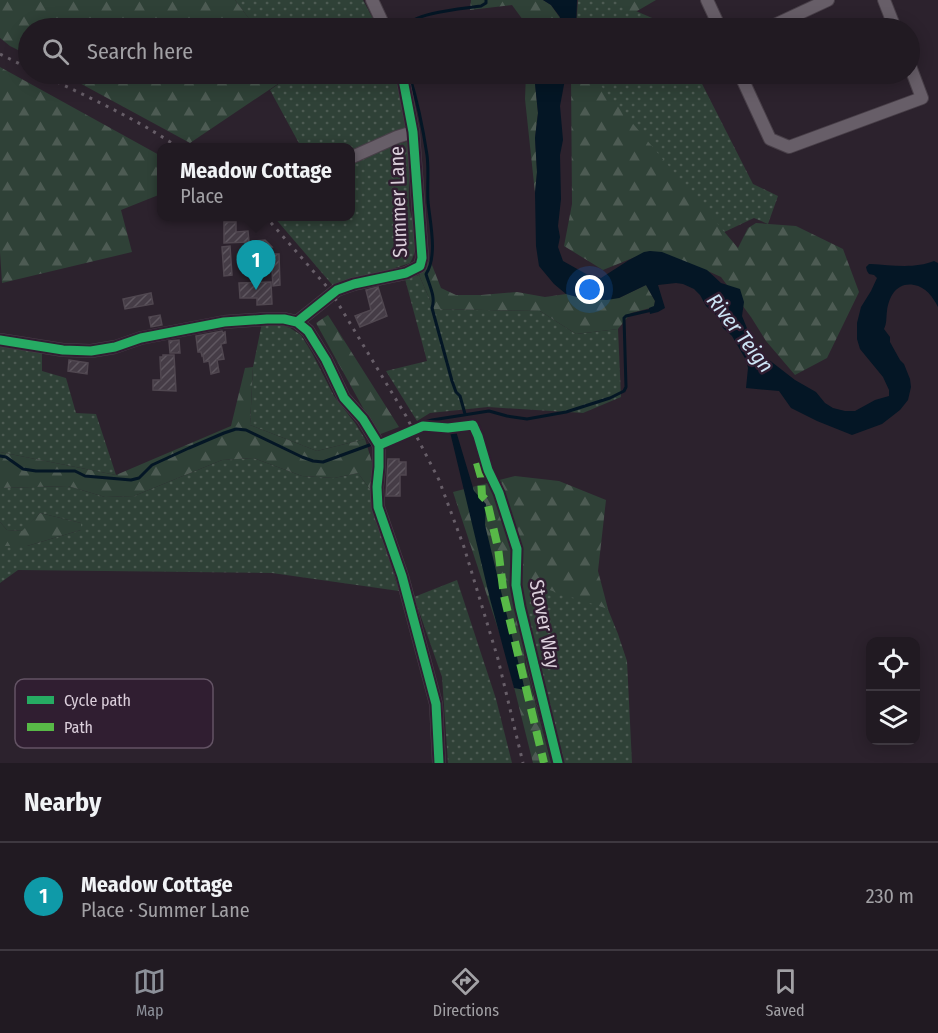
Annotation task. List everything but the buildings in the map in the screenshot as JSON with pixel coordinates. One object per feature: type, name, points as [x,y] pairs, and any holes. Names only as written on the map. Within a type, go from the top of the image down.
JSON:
[{"type":"street","points":[[372,0],[380,18]]},
{"type":"street","points":[[707,0],[715,18]]},
{"type":"street","points":[[789,18],[828,0]]},
{"type":"street","points":[[884,0],[891,18]]},
{"type":"street","name":"Summer Lane","points":[[297,322],[338,290],[354,284],[406,273],[420,266],[422,258],[413,132],[404,84]]},
{"type":"street","points":[[745,84],[770,139],[789,147],[922,98],[916,84]]},
{"type":"street","points":[[355,156],[413,132]]},
{"type":"street","points":[[0,340],[63,350],[91,351],[141,338],[224,322],[284,319],[297,322],[308,331],[326,360],[344,398],[363,419],[376,439],[379,467],[376,487],[378,507],[402,576],[436,704],[439,763]]},
{"type":"green space","points":[[0,0],[235,0],[248,18],[18,18],[18,50],[0,38]]},
{"type":"green space","points":[[235,0],[363,0],[373,18],[248,18]]},
{"type":"green space","points":[[471,0],[543,0],[551,5],[560,18],[522,18],[512,5],[470,10]]},
{"type":"green space","points":[[578,0],[626,0],[636,11],[652,18],[577,18]]},
{"type":"green space","points":[[621,0],[656,0],[632,14]]},
{"type":"green space","points":[[0,67],[18,77],[18,84],[31,84],[157,154],[157,196],[121,210],[132,252],[2,283]]},
{"type":"green space","points":[[81,84],[278,84],[190,143]]},
{"type":"green space","points":[[279,84],[398,84],[406,128],[355,151],[355,143],[299,143],[270,90]]},
{"type":"green space","points":[[526,84],[535,84],[538,113],[535,138],[537,172],[535,193],[525,99]]},
{"type":"green space","points":[[571,84],[599,84],[738,248],[748,228],[756,223],[796,226],[843,249],[859,292],[827,358],[795,375],[766,341],[721,277],[650,251],[603,270],[564,246],[572,204]]},
{"type":"green space","points":[[582,84],[702,84],[753,184],[778,196],[768,224],[754,218],[701,243]]},
{"type":"green space","points":[[407,142],[409,206],[416,241],[412,259],[410,263],[335,288],[277,221],[355,221],[355,160],[393,144]]},
{"type":"green space","points":[[245,252],[261,260],[258,269],[239,268],[236,255]]},
{"type":"green space","points":[[430,260],[441,288],[456,295],[517,292],[545,297],[566,294],[585,299],[619,298],[646,285],[655,301],[654,307],[631,313],[618,329],[576,334],[540,311],[434,309],[419,275]]},
{"type":"green space","points":[[419,275],[434,309],[540,311],[576,334],[618,329],[621,397],[583,413],[488,407],[430,413],[417,421],[386,371],[427,361],[405,279]]},
{"type":"green space","points":[[328,315],[399,427],[378,435],[316,323]]},
{"type":"green space","points":[[262,323],[278,324],[301,335],[334,396],[365,439],[317,451],[250,425],[253,367]]},
{"type":"green space","points":[[0,346],[42,353],[42,371],[66,378],[76,413],[96,414],[116,475],[0,452]]},
{"type":"green space","points":[[253,367],[250,425],[317,451],[365,439],[372,462],[372,492],[358,473],[334,478],[302,476],[253,458],[222,460],[134,496],[105,497],[68,486],[0,488],[0,452],[116,475],[231,426],[245,368]]},
{"type":"green space","points":[[253,458],[302,476],[334,478],[358,473],[372,492],[373,507],[399,591],[272,573],[18,570],[0,583],[0,546],[27,546],[81,530],[81,523],[40,513],[23,531],[7,530],[0,522],[0,488],[68,486],[105,497],[134,496],[222,460]]},
{"type":"green space","points":[[515,476],[559,481],[606,500],[598,571],[608,609],[528,583],[525,663],[551,763],[533,763],[504,647],[453,492]]},
{"type":"green space","points":[[40,513],[81,523],[81,530],[27,546],[0,546],[0,522],[7,530],[22,531]]},
{"type":"green space","points":[[457,580],[496,699],[512,763],[448,763],[442,677],[414,597]]},
{"type":"green space","points":[[527,581],[607,607],[627,661],[632,763],[552,763],[526,663]]},
{"type":"water","points":[[543,0],[577,0],[576,18],[560,18],[551,5]]},
{"type":"water","name":"River Teign","points":[[535,84],[564,84],[560,106],[563,140],[560,155],[561,199],[558,226],[560,237],[558,247],[563,261],[588,275],[601,278],[629,260],[650,251],[662,252],[707,270],[721,283],[740,289],[744,302],[742,316],[753,343],[760,353],[795,380],[816,392],[825,403],[833,408],[855,411],[875,400],[889,396],[889,390],[883,377],[860,349],[857,339],[857,323],[861,307],[877,278],[869,274],[866,267],[869,264],[903,266],[934,261],[938,263],[938,307],[926,290],[914,285],[903,286],[895,291],[888,305],[884,329],[910,379],[908,400],[900,410],[882,424],[852,435],[791,408],[779,391],[746,388],[748,368],[746,360],[732,336],[723,328],[719,318],[706,306],[694,289],[676,283],[658,285],[665,308],[650,314],[649,308],[654,306],[655,301],[646,285],[619,298],[607,300],[585,299],[566,294],[539,266],[536,246],[535,193],[537,172],[535,138],[538,113]]},
{"type":"water","points":[[456,431],[474,491],[486,504],[485,525],[525,690],[514,688],[490,599],[450,432]]},
{"type":"waterway","points":[[417,18],[439,12],[481,6],[486,3],[486,0]]},
{"type":"waterway","points":[[412,84],[420,114],[428,161],[432,258],[426,274],[433,295],[432,308],[452,381],[460,396],[465,414]]},
{"type":"waterway","points":[[381,440],[432,420],[489,411],[527,419],[566,412],[610,398],[624,391],[626,387],[624,318],[652,310]]},
{"type":"waterway","points":[[0,456],[6,457],[23,469],[75,471],[85,476],[131,480],[139,478],[152,465],[236,429],[246,430],[313,461],[323,462],[375,443]]},
{"type":"railway","points":[[0,54],[18,63]]},
{"type":"railway","points":[[61,84],[129,117],[172,143]]},
{"type":"railway","points":[[269,221],[329,289],[406,416],[439,480],[464,547],[498,659],[523,763]]},
{"type":"marked path","points":[[477,463],[481,477],[482,496],[487,501],[498,548],[504,596],[544,763]]},
{"type":"cycle path","points":[[297,322],[337,290],[406,273],[420,266],[422,258],[413,132],[404,84]]},
{"type":"cycle path","points":[[0,340],[63,350],[91,351],[115,347],[141,338],[224,322],[284,319],[297,322],[308,331],[326,360],[344,398],[363,419],[379,445],[378,507],[402,576],[436,704],[439,763]]},
{"type":"cycle path","name":"Stover Way","points":[[379,445],[423,426],[448,428],[473,425],[517,549],[516,585],[520,607],[558,763]]},
{"type":"place","name":"Meadow Cottage","points":[[256,290]]}]
